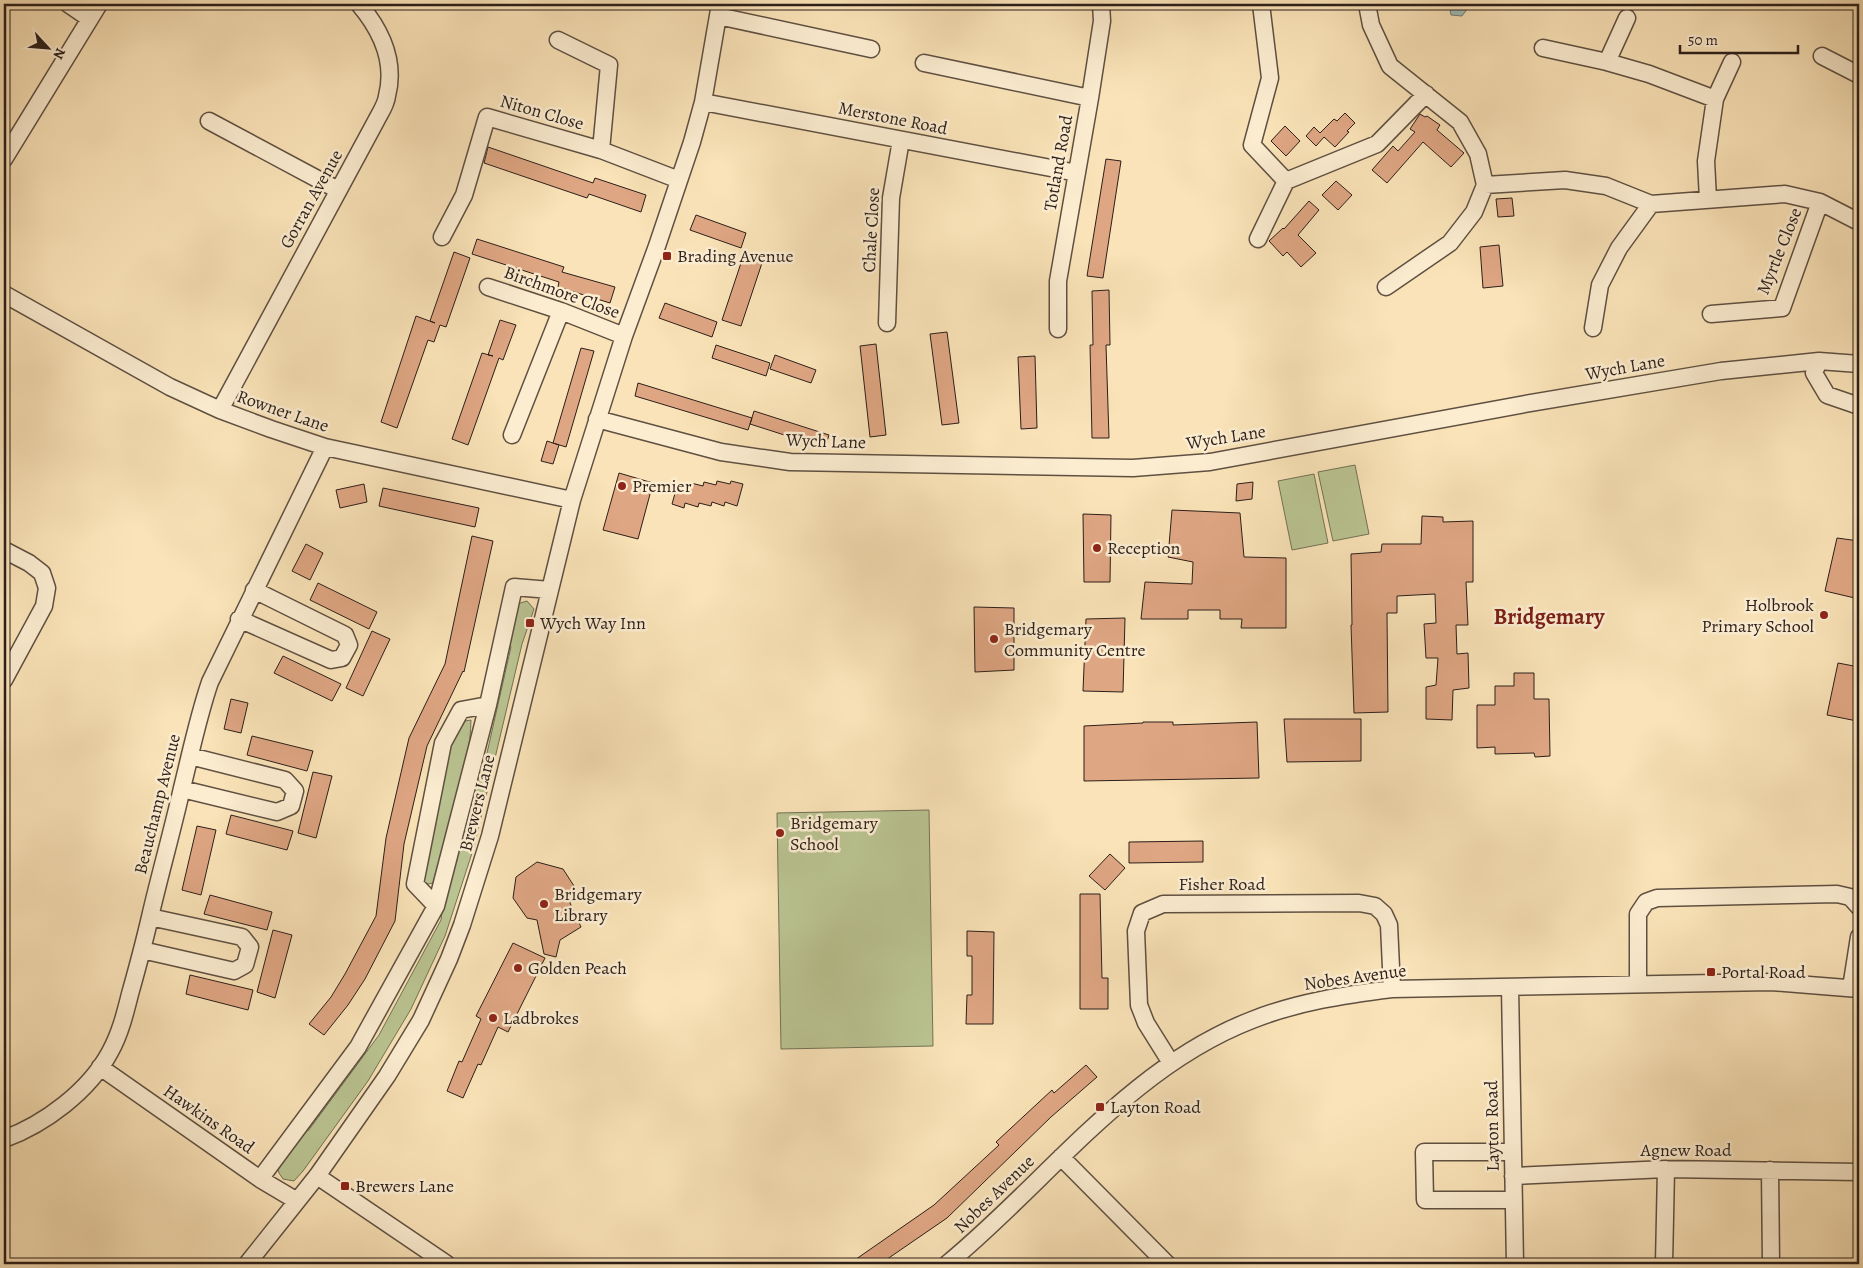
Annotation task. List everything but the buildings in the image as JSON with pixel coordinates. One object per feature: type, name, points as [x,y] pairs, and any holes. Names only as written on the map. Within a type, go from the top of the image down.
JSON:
[{"type":"street","points":[[68,4],[90,18]]},
{"type":"street","points":[[4,159],[99,4]]},
{"type":"street","name":"Gorran Avenue","points":[[220,410],[376,121],[387,97],[390,68],[383,41],[373,21],[359,4]]},
{"type":"street","name":"Totland Road","points":[[1058,329],[1058,281],[1102,21],[1101,4]]},
{"type":"street","points":[[1261,4],[1270,78],[1252,145],[1286,181]]},
{"type":"street","points":[[1367,4],[1371,25],[1390,66],[1460,122],[1478,154],[1485,185],[1474,212],[1450,243],[1386,287]]},
{"type":"street","points":[[572,500],[624,336],[679,180],[702,102],[719,10],[871,49]]},
{"type":"street","points":[[1607,62],[1628,18]]},
{"type":"street","points":[[558,40],[608,65],[601,150]]},
{"type":"street","points":[[1543,48],[1607,62],[1649,74],[1715,100]]},
{"type":"street","points":[[1822,56],[1859,75]]},
{"type":"street","points":[[1708,199],[1706,161],[1715,100],[1732,62]]},
{"type":"street","points":[[924,64],[1090,98]]},
{"type":"street","points":[[1258,238],[1286,181],[1377,144],[1426,94]]},
{"type":"street","name":"Merstone Road","points":[[702,102],[1077,173]]},
{"type":"street","name":"Niton Close","points":[[442,237],[464,195],[487,116],[601,150],[679,180]]},
{"type":"street","points":[[209,121],[338,190]]},
{"type":"street","name":"Chale Close","points":[[886,323],[890,198],[902,140]]},
{"type":"street","points":[[1485,185],[1565,180],[1606,186],[1652,204],[1785,194],[1820,202],[1859,222]]},
{"type":"street","name":"Myrtle Close","points":[[1711,314],[1782,308],[1820,202]]},
{"type":"street","points":[[1593,328],[1600,285],[1619,248],[1652,204]]},
{"type":"street","name":"Birchmore Close","points":[[488,287],[561,311],[624,336]]},
{"type":"street","name":"Rowner Lane","points":[[4,294],[170,387],[220,410],[325,447],[572,500]]},
{"type":"street","points":[[512,435],[561,311]]},
{"type":"street","points":[[1819,361],[1814,374],[1827,395],[1859,406]]},
{"type":"street","name":"Wych Lane","points":[[597,419],[722,452],[790,462],[1133,468],[1210,462],[1525,404],[1721,371],[1819,361],[1859,364]]},
{"type":"street","name":"Beauchamp Avenue","points":[[4,1139],[19,1134],[63,1106],[83,1087],[110,1053],[118,1035],[142,950],[198,717],[210,682],[239,619],[325,447]]},
{"type":"street","name":"Brewers Lane","points":[[247,1264],[316,1176],[387,1076],[420,1020],[449,959],[471,902],[488,843],[572,500]]},
{"type":"street","points":[[4,550],[30,563],[42,573],[46,588],[44,606],[4,680]]},
{"type":"street","points":[[260,1179],[358,1047],[436,906],[488,705],[514,587],[550,590]]},
{"type":"street","points":[[239,619],[330,660],[342,658],[349,645],[345,635],[254,590]]},
{"type":"street","points":[[436,906],[415,884],[443,743],[461,710],[488,705]]},
{"type":"street","points":[[182,789],[277,812],[291,806],[295,791],[285,780],[190,756]]},
{"type":"street","points":[[1638,984],[1638,914],[1646,902],[1657,898],[1837,894],[1850,897],[1859,907]]},
{"type":"street","name":"Fisher Road","points":[[1171,1063],[1146,1023],[1139,1005],[1136,931],[1142,913],[1163,904],[1359,903],[1375,906],[1384,914],[1389,925],[1392,989]]},
{"type":"street","points":[[142,950],[234,971],[246,965],[250,947],[242,937],[150,917]]},
{"type":"street","points":[[1855,988],[1859,936]]},
{"type":"street","name":"Nobes Avenue","points":[[947,1264],[974,1242],[1061,1157],[1136,1090],[1171,1063],[1210,1039],[1255,1018],[1299,1004],[1345,995],[1392,989],[1771,982],[1855,988]]},
{"type":"street","name":"Layton Road","points":[[1510,987],[1514,1264]]},
{"type":"street","name":"Hawkins Road","points":[[100,1067],[260,1179],[297,1201]]},
{"type":"street","points":[[1513,1152],[1424,1152],[1425,1200],[1514,1200]]},
{"type":"street","points":[[1061,1157],[1167,1264]]},
{"type":"street","points":[[1664,1264],[1666,1169]]},
{"type":"street","name":"Agnew Road","points":[[1513,1176],[1666,1169],[1859,1172]]},
{"type":"street","points":[[1770,1170],[1771,1264]]},
{"type":"street","points":[[316,1176],[447,1264]]},
{"type":"green space","points":[[1355,465],[1369,534],[1333,541],[1318,472]]},
{"type":"green space","points":[[1314,474],[1328,543],[1292,550],[1278,481]]},
{"type":"green space","points":[[527,601],[534,609],[522,644],[474,847],[445,936],[411,1009],[368,1081],[303,1171],[294,1181],[283,1179],[277,1164],[305,1129],[308,1131],[379,1035],[441,920],[444,896],[477,778],[482,775],[511,647],[508,641],[517,604]]},
{"type":"green space","points":[[471,720],[467,760],[457,802],[433,883],[428,884],[419,879],[447,749],[465,721]]},
{"type":"green space","points":[[929,810],[933,1046],[781,1049],[777,813]]},
{"type":"water","points":[[1449,4],[1471,4],[1462,16],[1451,15]]},
{"type":"place","name":"Brading Avenue","points":[[667,256]]},
{"type":"place","name":"Premier","points":[[622,486]]},
{"type":"place","name":"Reception","points":[[1097,548]]},
{"type":"place","name":"Holbrook Primary School","points":[[1824,615]]},
{"type":"place","name":"Wych Way Inn","points":[[530,623]]},
{"type":"place","name":"Bridgemary Community Centre","points":[[994,639]]},
{"type":"place","name":"Bridgemary School","points":[[780,833]]},
{"type":"place","name":"Bridgemary Library","points":[[544,904]]},
{"type":"place","name":"Golden Peach","points":[[518,968]]},
{"type":"place","name":"Portal Road","points":[[1711,972]]},
{"type":"place","name":"Ladbrokes","points":[[493,1018]]},
{"type":"place","name":"Layton Road","points":[[1100,1107]]},
{"type":"place","name":"Brewers Lane","points":[[345,1186]]},
{"type":"district","name":"Bridgemary","points":[[1549,616]]}]
